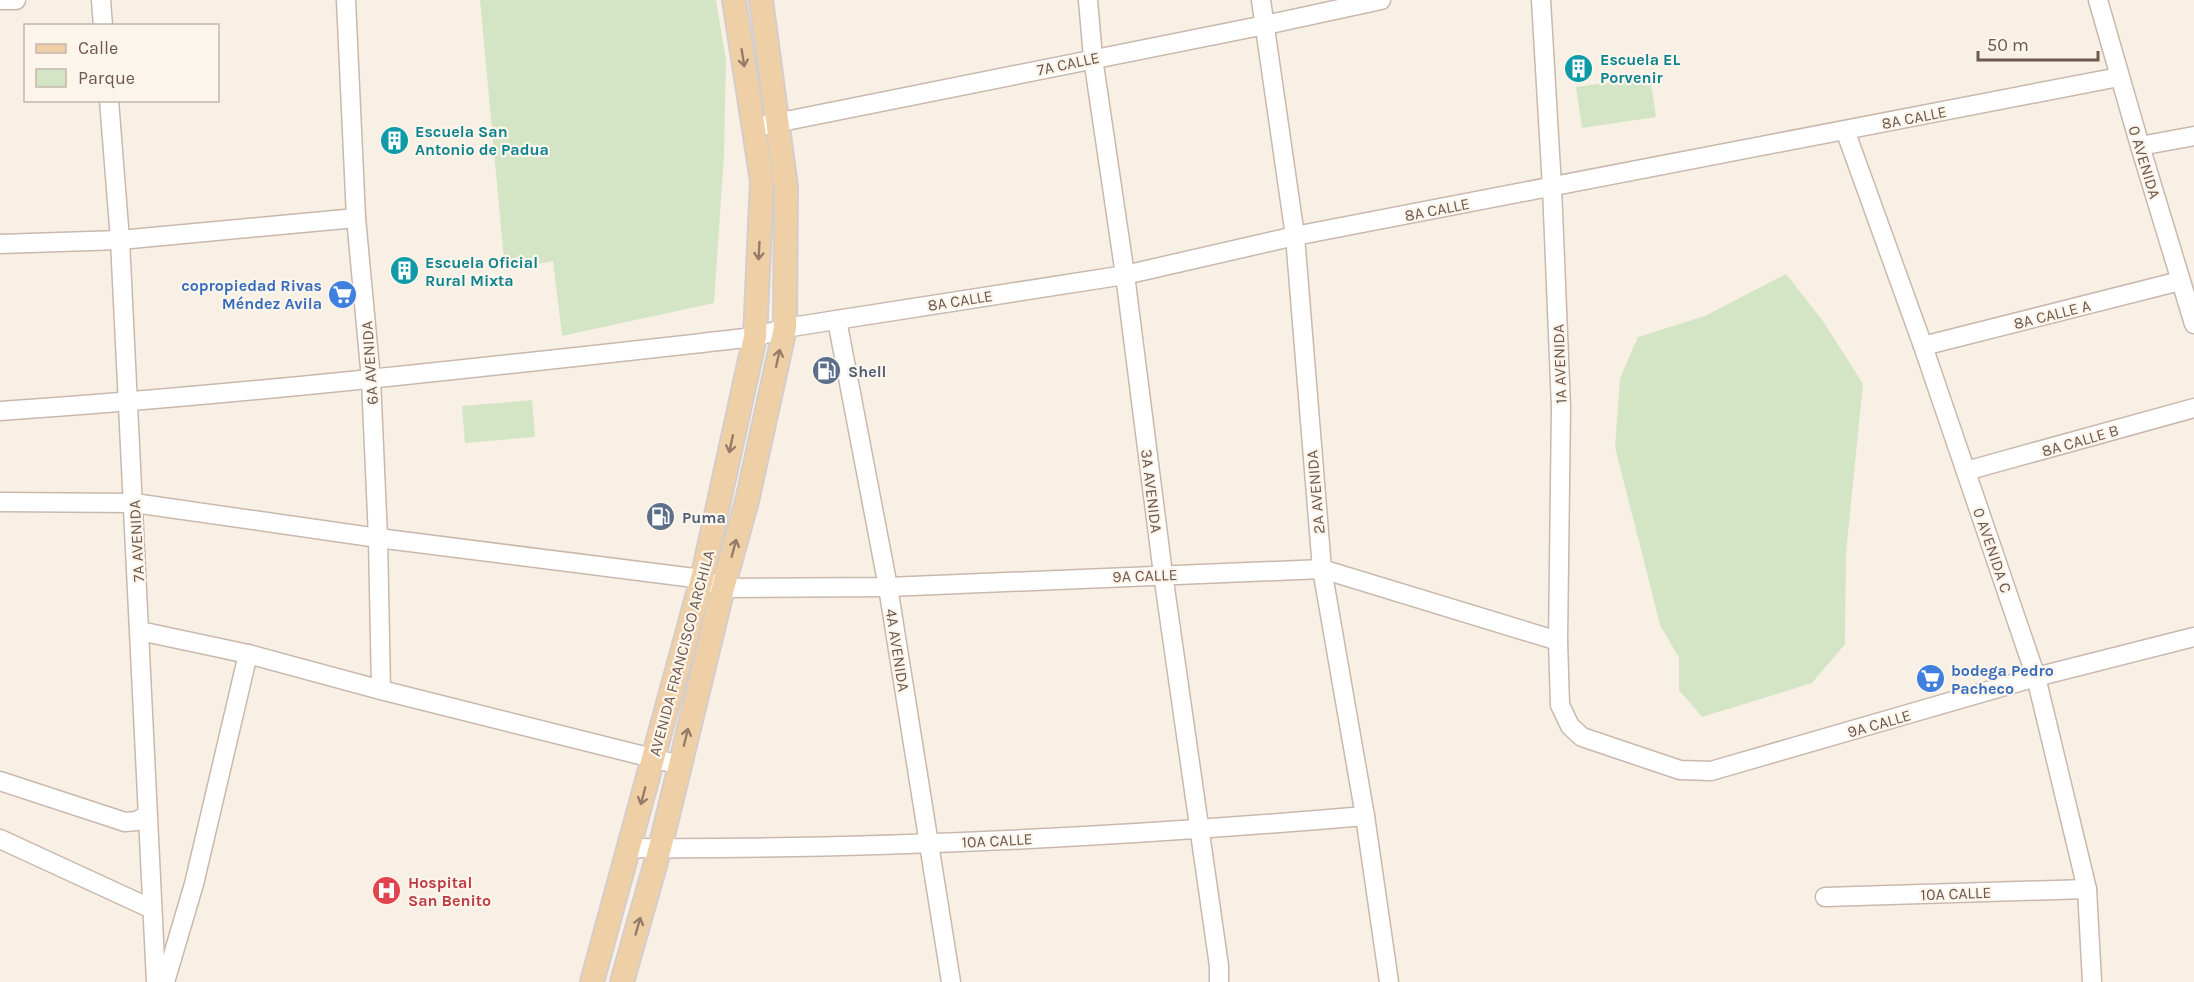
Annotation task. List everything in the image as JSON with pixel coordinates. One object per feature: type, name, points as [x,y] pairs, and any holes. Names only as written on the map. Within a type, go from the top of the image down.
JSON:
[{"type":"main road","name":"AVENIDA FRANCISCO ARCHILA","points":[[592,982],[702,579],[755,337],[762,181],[734,0]]},
{"type":"main road","name":"AVENIDA FRANCISCO ARCHILA","points":[[622,982],[660,848],[723,588],[747,501],[785,328],[786,187],[761,0]]},
{"type":"street","points":[[0,0],[16,0]]},
{"type":"street","points":[[101,0],[103,24]]},
{"type":"street","name":"6A AVENIDA","points":[[346,0],[357,218],[371,379],[378,538],[381,690]]},
{"type":"street","name":"3A AVENIDA","points":[[1088,0],[1093,58],[1125,275],[1163,574],[1201,830],[1219,966],[1219,982]]},
{"type":"street","name":"2A AVENIDA","points":[[1261,0],[1295,236],[1322,569],[1365,816],[1389,982]]},
{"type":"street","name":"7A CALLE","points":[[754,126],[1381,0]]},
{"type":"street","name":"1A AVENIDA","points":[[1541,0],[1552,187],[1561,407],[1558,640],[1560,705],[1570,726]]},
{"type":"street","name":"0 AVENIDA","points":[[2098,0],[2194,324]]},
{"type":"street","name":"8A CALLE","points":[[0,411],[127,402],[371,379],[755,337],[785,328],[1125,275],[1295,236],[2119,77]]},
{"type":"street","name":"7A AVENIDA","points":[[109,102],[120,240],[134,503],[156,982]]},
{"type":"street","name":"0 AVENIDA C","points":[[1845,130],[1923,346],[2036,678],[2087,889],[2092,982]]},
{"type":"street","points":[[2140,146],[2194,136]]},
{"type":"street","points":[[0,244],[120,240],[357,218]]},
{"type":"street","name":"8A CALLE A","points":[[1923,346],[2181,281]]},
{"type":"street","name":"4A AVENIDA","points":[[837,320],[888,587],[951,982]]},
{"type":"street","name":"8A CALLE B","points":[[1966,471],[2194,408]]},
{"type":"street","points":[[0,502],[134,503],[378,538],[702,579],[723,588]]},
{"type":"street","name":"9A CALLE","points":[[723,588],[888,587],[1322,569],[1558,640]]},
{"type":"street","points":[[140,631],[248,654],[680,765]]},
{"type":"street","name":"9A CALLE","points":[[1570,726],[1582,736],[1680,770],[1711,771],[2036,678],[2194,637]]},
{"type":"street","points":[[165,982],[194,884],[248,654]]},
{"type":"street","points":[[0,781],[125,822],[137,821],[147,815]]},
{"type":"street","name":"10A CALLE","points":[[628,848],[930,843],[1201,830],[1365,816]]},
{"type":"street","points":[[0,839],[152,909]]},
{"type":"street","name":"10A CALLE","points":[[1825,897],[2087,889]]},
{"type":"green space","points":[[480,0],[716,0],[726,60],[724,156],[714,303],[562,336],[553,261],[505,271]]},
{"type":"green space","points":[[1650,77],[1656,117],[1582,128],[1576,87]]},
{"type":"green space","points":[[1786,274],[1823,321],[1863,384],[1846,553],[1845,644],[1812,683],[1702,717],[1679,690],[1679,658],[1660,625],[1615,447],[1620,378],[1638,337],[1705,316]]},
{"type":"green space","points":[[532,400],[535,437],[465,443],[462,406]]},
{"type":"place","name":"Escuela EL Porvenir","points":[[1579,68]]},
{"type":"place","name":"Escuela San Antonio de Padua","points":[[394,140]]},
{"type":"place","name":"Escuela Oficial Rural Mixta","points":[[404,271]]},
{"type":"place","name":"copropiedad Rivas Méndez Avila","points":[[343,294]]},
{"type":"place","name":"Shell","points":[[827,371]]},
{"type":"place","name":"Puma","points":[[661,517]]},
{"type":"place","name":"bodega Pedro Pacheco","points":[[1930,679]]},
{"type":"place","name":"Hospital San Benito","points":[[387,891]]}]
